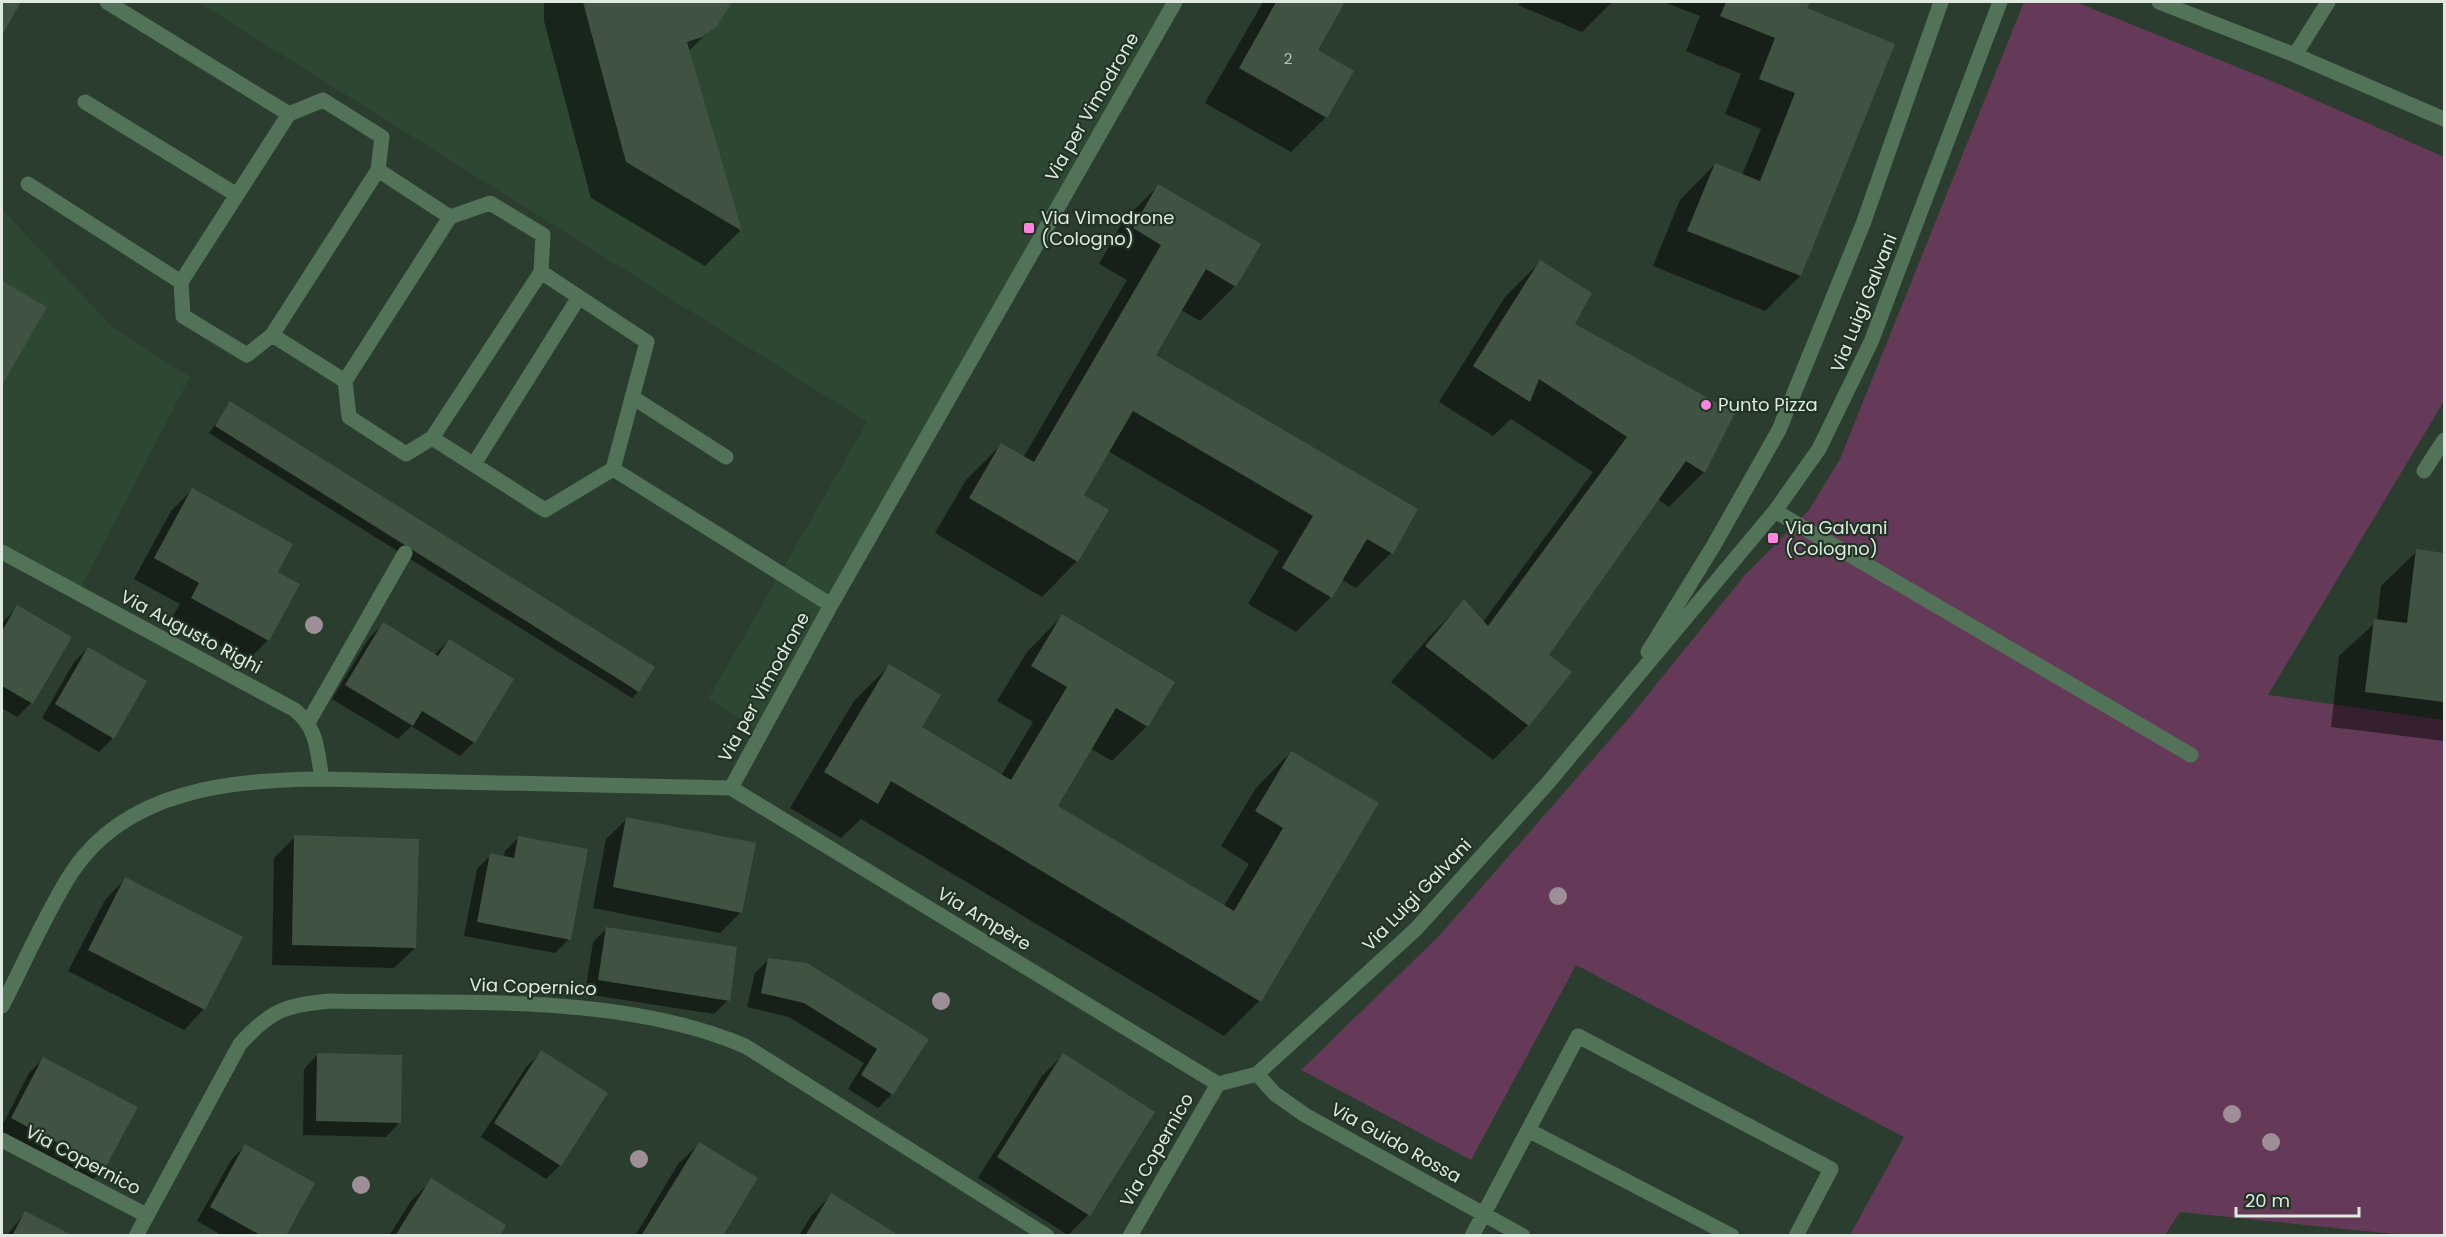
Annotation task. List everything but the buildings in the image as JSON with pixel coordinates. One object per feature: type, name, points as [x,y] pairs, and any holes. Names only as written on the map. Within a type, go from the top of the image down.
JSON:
[{"type":"street","points":[[107,2],[289,114]]},
{"type":"street","name":"Via per Vimodrone","points":[[2,1006],[72,872],[95,844],[118,824],[146,808],[219,786],[262,780],[322,778],[731,788],[831,605],[1175,2]]},
{"type":"street","name":"Via Luigi Galvani","points":[[1618,700],[1714,545],[1779,430],[1863,224],[1941,2]]},
{"type":"street","name":"Via Luigi Galvani","points":[[1218,1084],[1257,1074],[1416,928],[1547,784],[1775,511],[1819,449],[1871,342],[2000,2]]},
{"type":"street","points":[[2159,2],[2295,55],[2445,120]]},
{"type":"street","points":[[2295,55],[2328,2]]},
{"type":"street","points":[[323,100],[333,106],[382,137],[378,170],[272,335],[247,355],[183,316],[181,282],[289,114],[323,100]]},
{"type":"street","points":[[85,102],[237,195]]},
{"type":"street","points":[[378,170],[450,217]]},
{"type":"street","points":[[28,184],[181,282]]},
{"type":"street","points":[[490,202],[543,236],[541,272],[432,438],[406,454],[349,417],[345,381],[450,217],[490,202]]},
{"type":"street","points":[[432,438],[545,510],[613,469],[647,342],[541,272]]},
{"type":"street","points":[[474,464],[579,297]]},
{"type":"street","points":[[272,335],[345,381]]},
{"type":"street","points":[[632,397],[726,457]]},
{"type":"street","points":[[2424,471],[2445,440]]},
{"type":"street","points":[[613,469],[831,605]]},
{"type":"street","points":[[1775,511],[2191,755]]},
{"type":"street","name":"Via Augusto Righi","points":[[2,552],[295,710],[309,721]]},
{"type":"street","points":[[322,778],[309,721],[405,553]]},
{"type":"street","name":"Via Ampère","points":[[731,788],[1218,1084]]},
{"type":"street","name":"Via Copernico","points":[[136,1236],[240,1044],[264,1018],[299,1004],[331,1001],[589,1007],[714,1032],[745,1046],[1047,1236]]},
{"type":"street","points":[[1472,1236],[1578,1036],[1831,1169],[1796,1236]]},
{"type":"street","name":"Via Guido Rossa","points":[[1257,1074],[1275,1094],[1305,1115],[1523,1236]]},
{"type":"street","name":"Via Copernico","points":[[1130,1236],[1218,1084]]},
{"type":"street","points":[[1528,1130],[1732,1236]]},
{"type":"street","name":"Via Copernico","points":[[2,1140],[146,1215]]},
{"type":"shaded area","points":[[198,2],[1175,2],[762,732],[708,699],[867,422]]},
{"type":"shaded area","points":[[2024,2],[2076,2],[2279,84],[2444,157],[2444,401],[2268,695],[2444,720],[2444,1235],[2404,1235],[2180,1212],[2165,1235],[1850,1235],[1904,1137],[1576,965],[1471,1160],[1301,1070],[1440,935],[1629,718],[1745,575],[1809,510],[1840,459]]},
{"type":"shaded area","points":[[2,209],[111,326],[190,377],[78,593],[2,552]]},
{"type":"place","name":"Via Vimodrone (Cologno)","points":[[1029,228]]},
{"type":"place","name":"Punto Pizza","points":[[1706,405]]},
{"type":"place","name":"Via Galvani (Cologno)","points":[[1773,538]]}]
